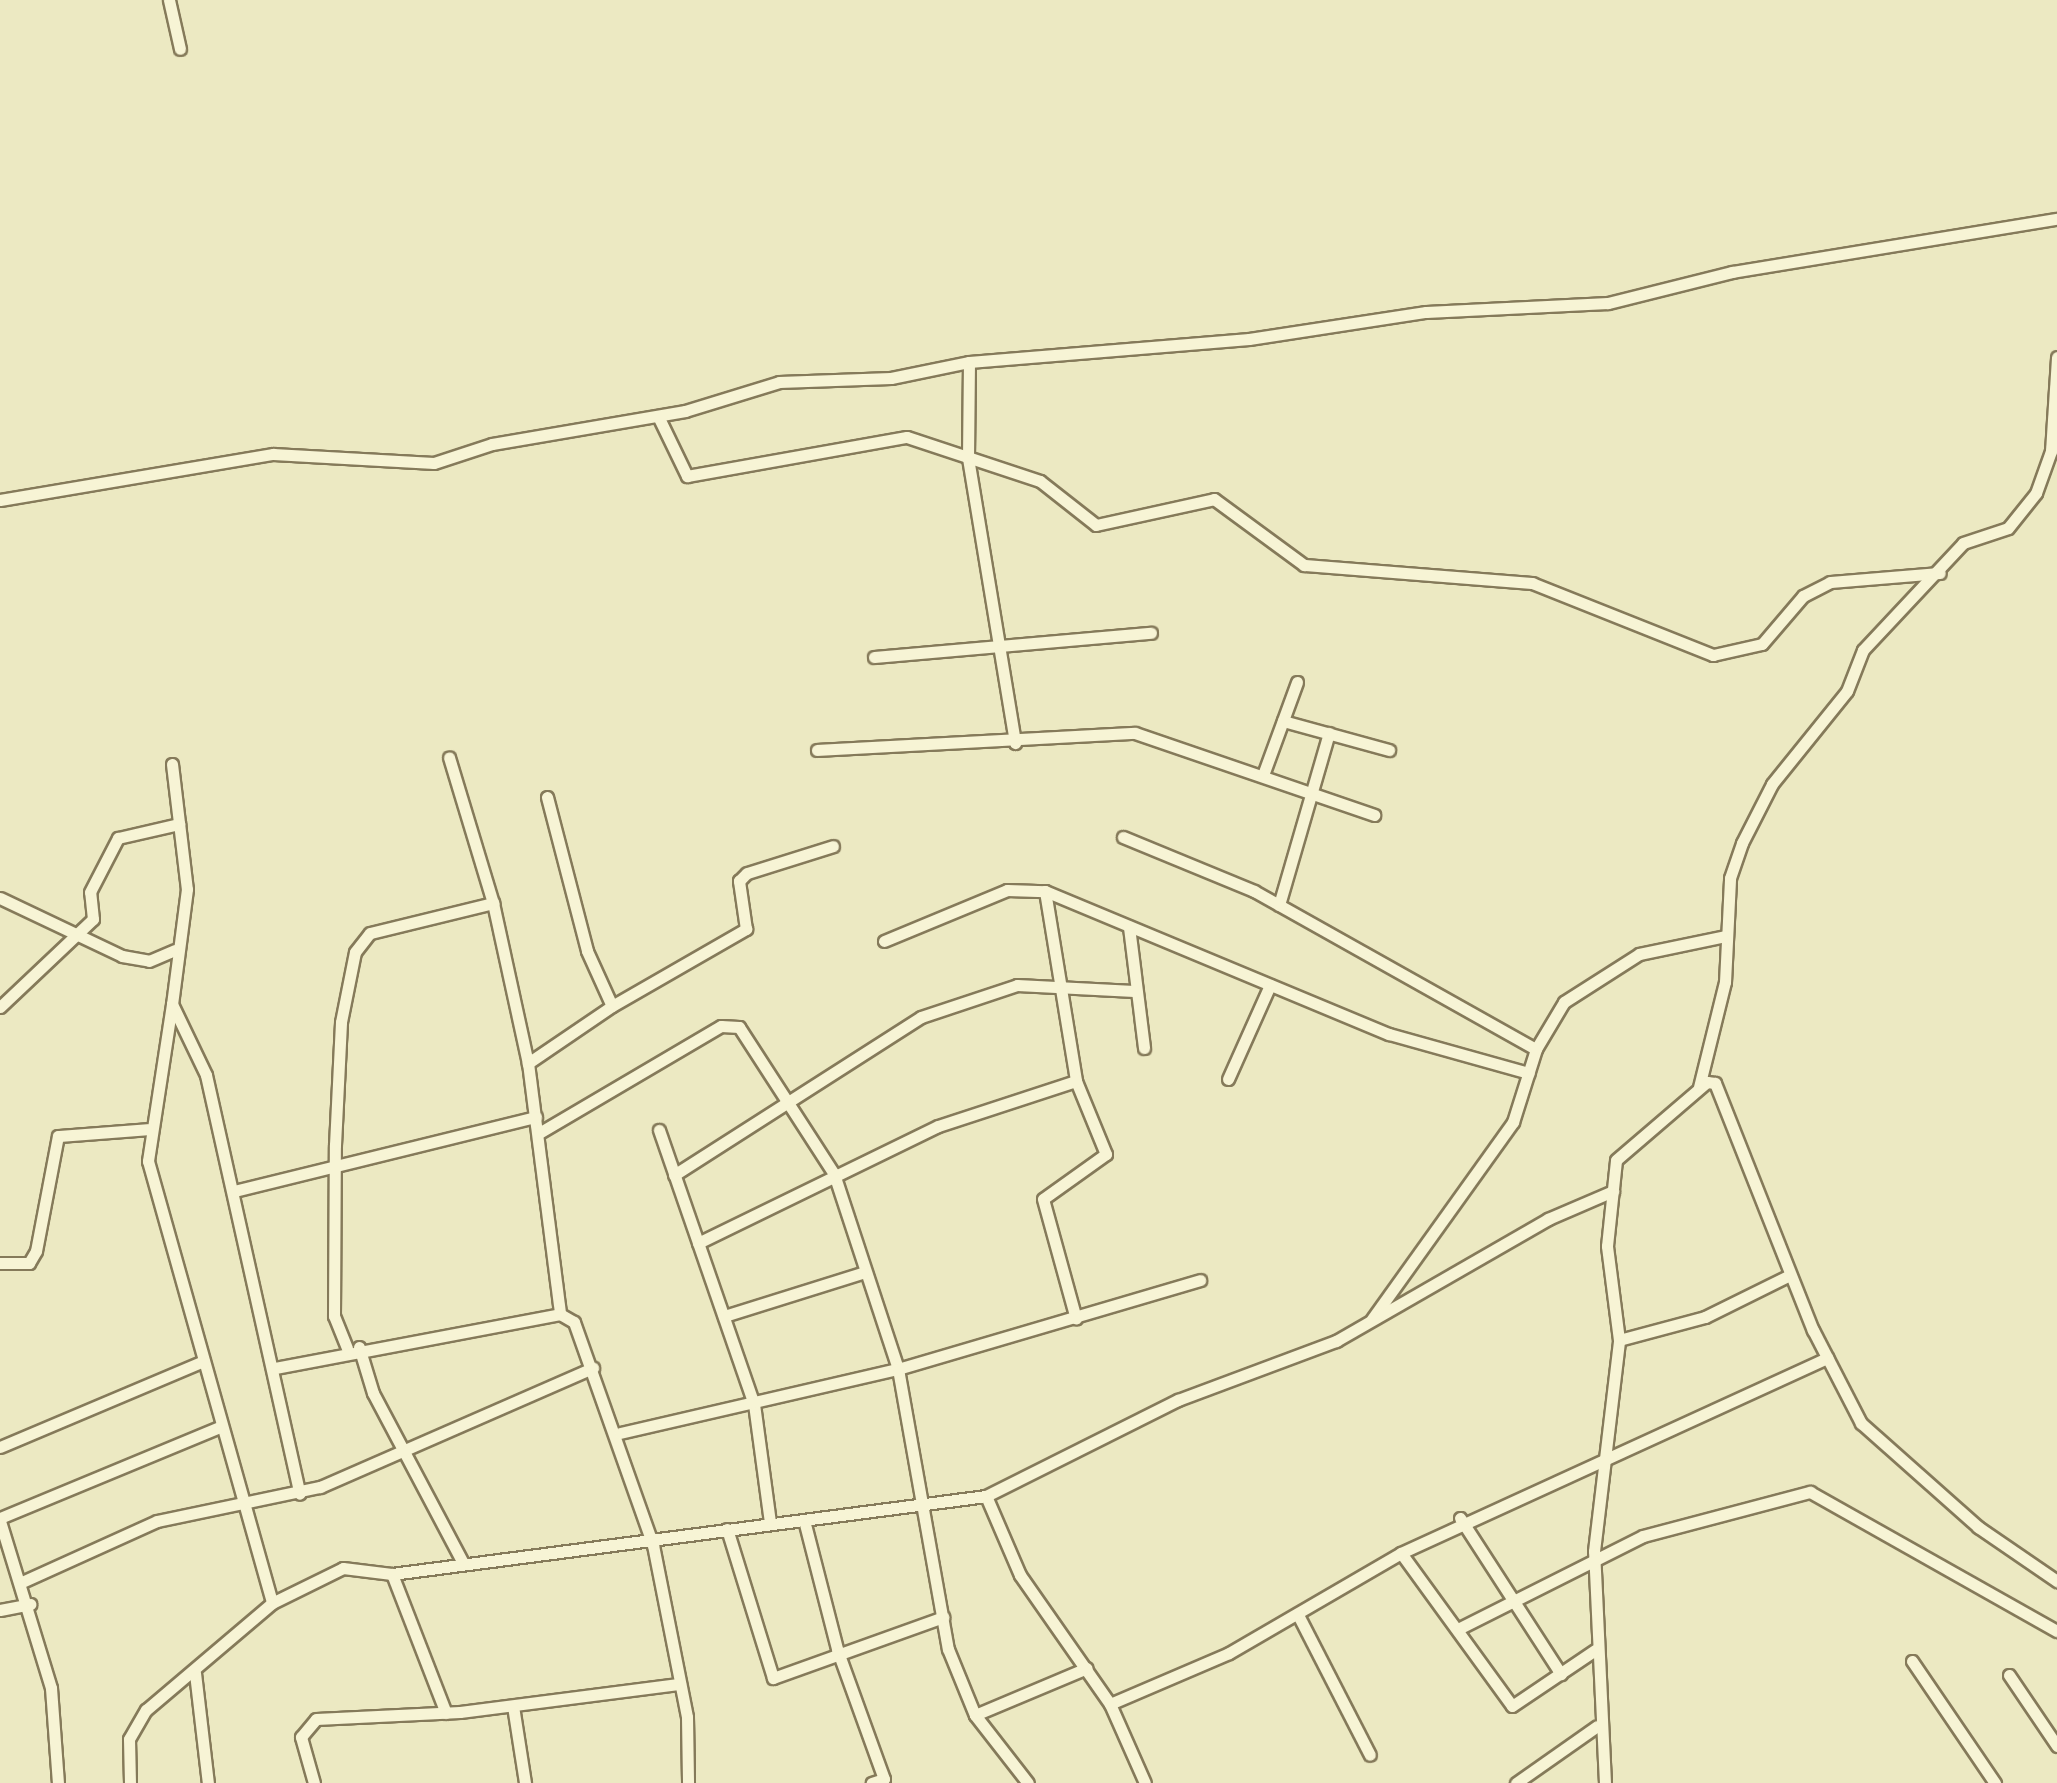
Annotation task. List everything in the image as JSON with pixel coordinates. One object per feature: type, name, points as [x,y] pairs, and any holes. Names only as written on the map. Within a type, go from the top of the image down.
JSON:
[{"type":"street","points":[[168,0],[180,49]]},
{"type":"street","points":[[0,500],[273,454],[434,463],[492,444],[658,416],[779,382],[877,379],[969,362],[1249,339],[1426,312],[1608,302],[1732,272],[2057,218]]},
{"type":"street","points":[[1698,1088],[1725,982],[1733,865],[1772,784],[1846,691],[1863,650],[1940,573],[1963,543],[2008,528],[2036,493],[2051,450],[2057,356]]},
{"type":"street","points":[[969,362],[968,458],[995,646],[1015,743]]},
{"type":"street","points":[[658,416],[691,476],[907,437],[1050,486],[1072,514],[1096,525],[1214,499],[1304,565],[1532,583],[1712,655],[1762,644],[1803,596],[1830,582],[1940,573]]},
{"type":"street","points":[[874,657],[1151,633]]},
{"type":"street","points":[[1263,775],[1297,682]]},
{"type":"street","points":[[1282,721],[1389,750]]},
{"type":"street","points":[[817,750],[1015,743],[1135,732],[1374,815]]},
{"type":"street","points":[[1279,905],[1329,733]]},
{"type":"street","points":[[449,757],[493,903],[528,1063],[560,1314],[578,1328],[620,1433],[653,1545],[680,1684],[688,1783]]},
{"type":"street","points":[[172,764],[186,889],[175,950],[172,1004],[148,1128],[148,1161],[272,1603]]},
{"type":"street","points":[[547,797],[586,951],[612,1006]]},
{"type":"street","points":[[0,1007],[93,919],[90,892],[118,838],[178,824]]},
{"type":"street","points":[[1123,837],[1279,905],[1536,1050]]},
{"type":"street","points":[[528,1063],[612,1006],[746,929],[739,881],[746,873],[832,846]]},
{"type":"street","points":[[884,941],[1006,890],[1044,891],[1389,1034],[1529,1073]]},
{"type":"street","points":[[1044,891],[1076,1081],[1106,1154],[1042,1204],[1076,1318]]},
{"type":"street","points":[[0,898],[84,931],[140,961],[175,950]]},
{"type":"street","points":[[463,1563],[400,1450],[334,1316],[341,1022],[359,940],[493,903]]},
{"type":"street","points":[[1129,927],[1144,1048]]},
{"type":"street","points":[[1372,1319],[1514,1122],[1536,1050],[1564,1002],[1607,968],[1726,936]]},
{"type":"street","points":[[674,1174],[921,1017],[1016,985],[1058,982],[1134,991]]},
{"type":"street","points":[[1228,1079],[1270,985]]},
{"type":"street","points":[[172,1004],[199,1052],[275,1368],[300,1494]]},
{"type":"street","points":[[539,1133],[730,1024],[834,1174],[898,1368],[918,1503],[942,1617],[976,1715],[1028,1783]]},
{"type":"street","points":[[698,1243],[938,1126],[1076,1081]]},
{"type":"street","points":[[1605,1783],[1598,1726],[1594,1557],[1619,1340],[1608,1246],[1618,1153],[1698,1088],[1715,1083],[1790,1275],[1867,1431],[1978,1527],[2057,1581]]},
{"type":"street","points":[[234,1191],[335,1161],[536,1117]]},
{"type":"street","points":[[0,1263],[28,1262],[36,1252],[58,1136],[148,1128]]},
{"type":"street","points":[[658,1130],[754,1404],[770,1523]]},
{"type":"street","points":[[130,1783],[134,1724],[272,1603],[343,1568],[392,1574],[463,1563],[653,1545],[727,1529],[770,1523],[805,1524],[918,1503],[986,1496],[1178,1400],[1336,1341],[1613,1191]]},
{"type":"street","points":[[724,1316],[866,1272]]},
{"type":"street","points":[[1619,1340],[1706,1317],[1790,1275]]},
{"type":"street","points":[[620,1433],[898,1368],[1200,1280]]},
{"type":"street","points":[[275,1368],[353,1348],[560,1314]]},
{"type":"street","points":[[1110,1704],[1298,1615],[1401,1553],[1464,1522],[1605,1465],[1828,1358]]},
{"type":"street","points":[[0,1447],[204,1361]]},
{"type":"street","points":[[22,1582],[157,1521],[244,1508],[300,1494],[593,1368]]},
{"type":"street","points":[[58,1783],[51,1688],[30,1604],[0,1519],[222,1426]]},
{"type":"street","points":[[1458,1629],[1642,1536],[1818,1492],[2057,1632]]},
{"type":"street","points":[[986,1496],[1020,1574],[1110,1704],[1145,1783]]},
{"type":"street","points":[[1464,1522],[1560,1674]]},
{"type":"street","points":[[805,1524],[837,1649],[881,1782]]},
{"type":"street","points":[[727,1529],[770,1676],[837,1649],[942,1617]]},
{"type":"street","points":[[1401,1553],[1512,1706],[1596,1650]]},
{"type":"street","points":[[392,1574],[446,1713]]},
{"type":"street","points":[[0,1610],[30,1604]]},
{"type":"street","points":[[1298,1615],[1370,1755]]},
{"type":"street","points":[[1912,1661],[1995,1783]]},
{"type":"street","points":[[976,1715],[1087,1668]]},
{"type":"street","points":[[194,1673],[208,1783]]},
{"type":"street","points":[[2009,1675],[2057,1746]]},
{"type":"street","points":[[314,1783],[301,1737],[309,1722],[446,1713],[680,1684]]},
{"type":"street","points":[[513,1706],[525,1783]]},
{"type":"street","points":[[1516,1783],[1598,1726]]}]
